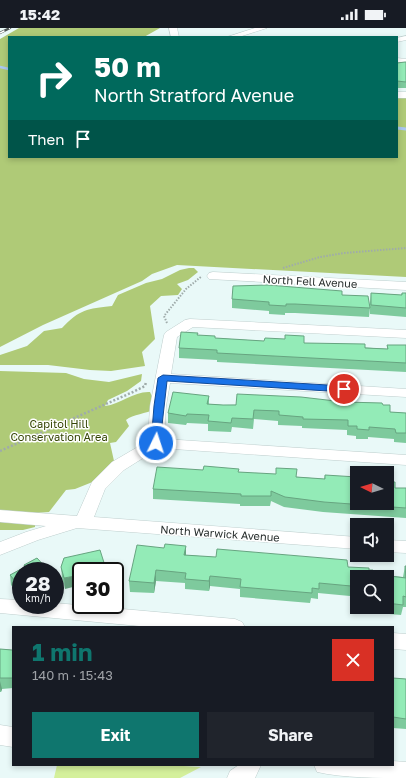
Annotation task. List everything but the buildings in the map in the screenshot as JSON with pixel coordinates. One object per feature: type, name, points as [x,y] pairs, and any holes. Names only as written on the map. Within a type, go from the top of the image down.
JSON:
[{"type":"street","points":[[235,36],[263,28]]},
{"type":"street","name":"North Fell Avenue","points":[[208,275],[406,286]]},
{"type":"street","points":[[156,443],[158,406],[155,378],[171,335],[190,323],[406,334]]},
{"type":"street","points":[[155,378],[406,393]]},
{"type":"street","points":[[0,549],[32,536],[83,522],[98,486],[118,466],[156,443],[406,460]]},
{"type":"street","name":"North Warwick Avenue","points":[[0,516],[350,542]]},
{"type":"street","points":[[394,546],[406,547]]},
{"type":"street","points":[[0,606],[224,626]]},
{"type":"street","points":[[394,641],[406,642]]},
{"type":"street","points":[[0,735],[12,737]]},
{"type":"street","points":[[238,778],[246,774],[250,766]]},
{"type":"street","points":[[336,766],[406,772]]},
{"type":"path","points":[[278,270],[320,257],[344,252],[406,248]]},
{"type":"path","points":[[171,335],[164,316],[186,289],[208,275]]},
{"type":"path","points":[[0,451],[133,392],[145,386],[155,378]]},
{"type":"green space","points":[[19,28],[160,28],[146,36],[8,36],[8,158],[398,158],[398,98],[406,98],[406,277],[177,265],[152,274],[142,281],[43,325],[0,347],[0,39]]},
{"type":"green space","points":[[194,268],[198,272],[188,280],[177,284],[182,289],[178,295],[161,296],[150,306],[155,339],[142,352],[145,366],[111,371],[48,365],[0,365],[0,355],[27,346],[44,331],[62,328],[79,313],[90,309],[112,306],[118,295],[146,283],[162,279],[180,270]]},
{"type":"green space","name":"Capitol Hill Conservation Area","points":[[0,371],[66,373],[84,379],[109,382],[142,374],[141,381],[127,391],[108,400],[105,406],[117,403],[138,393],[150,392],[154,401],[155,409],[132,416],[126,420],[129,426],[116,442],[110,443],[114,461],[100,479],[75,489],[66,490],[49,512],[21,514],[0,511]]},
{"type":"green space","points":[[0,517],[35,524],[35,527],[23,530],[0,530]]},
{"type":"green space","points":[[57,766],[201,767],[180,778],[54,778]]},
{"type":"waterway","points":[[0,67],[8,69]]},
{"type":"waterway","points":[[398,128],[406,129]]},
{"type":"railway","points":[[0,33],[10,28]]},
{"type":"route","points":[[156,443],[158,406],[163,378],[344,389]]}]
